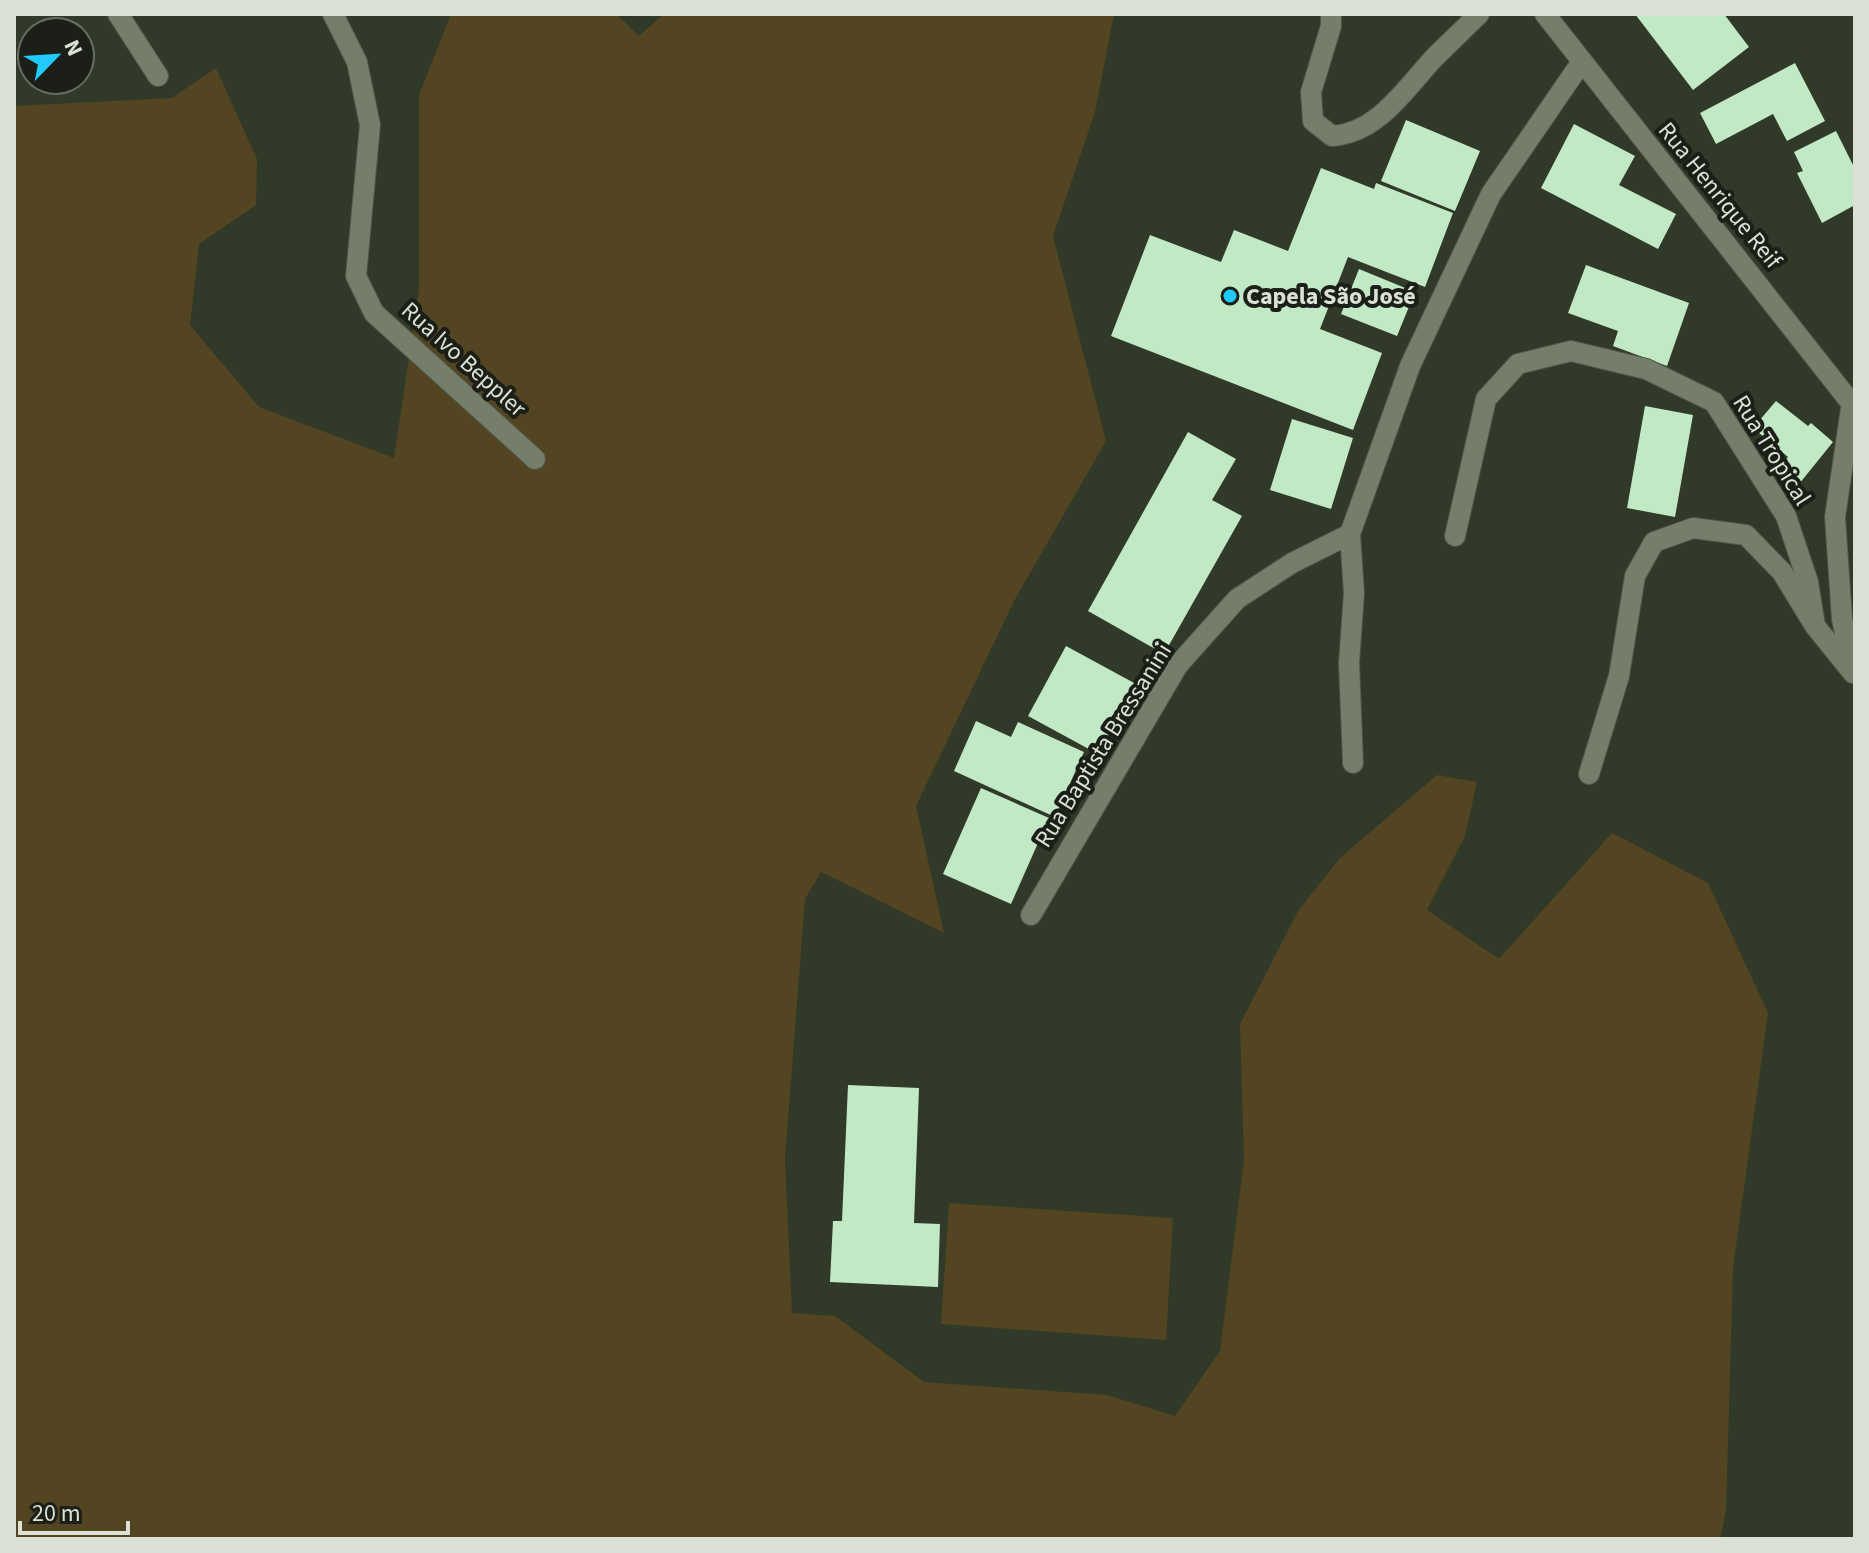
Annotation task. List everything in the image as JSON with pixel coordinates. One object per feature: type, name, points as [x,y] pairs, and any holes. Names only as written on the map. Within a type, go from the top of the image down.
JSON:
[{"type":"street","points":[[118,14],[158,76]]},
{"type":"street","name":"Rua Ivo Beppler","points":[[333,14],[357,62],[370,125],[356,276],[374,313],[535,459]]},
{"type":"street","points":[[1331,14],[1331,26],[1311,92],[1313,121],[1332,136],[1349,135],[1372,122],[1403,95],[1479,14]]},
{"type":"street","name":"Rua Henrique Reif","points":[[1545,14],[1853,405]]},
{"type":"street","points":[[1353,763],[1349,663],[1354,593],[1350,534],[1410,366],[1491,194],[1581,63]]},
{"type":"street","name":"Rua Tropical","points":[[1455,536],[1486,399],[1518,364],[1571,351],[1646,369],[1714,402],[1786,516],[1808,582],[1815,626]]},
{"type":"street","points":[[1853,405],[1835,517],[1842,619],[1854,676]]},
{"type":"street","points":[[1589,774],[1619,676],[1635,576],[1654,542],[1693,528],[1746,535],[1782,572],[1815,626],[1854,676]]},
{"type":"street","name":"Rua Baptista Bressanini","points":[[1031,915],[1178,665],[1237,599],[1292,563],[1350,534]]},
{"type":"shaded area","points":[[451,14],[616,14],[639,36],[664,14],[1114,14],[1095,112],[1053,236],[1106,441],[1014,601],[916,806],[944,933],[821,872],[805,899],[785,1159],[792,1313],[835,1316],[924,1382],[1107,1395],[1175,1416],[1220,1351],[1244,1160],[1240,1024],[1298,911],[1340,858],[1437,775],[1477,782],[1465,836],[1427,910],[1499,959],[1612,833],[1708,883],[1768,1013],[1733,1268],[1726,1511],[1720,1539],[14,1539],[14,106],[172,98],[216,68],[257,159],[256,205],[199,244],[190,325],[259,407],[394,458],[419,290],[419,95]]},
{"type":"shaded area","points":[[949,1203],[1173,1218],[1166,1340],[941,1324]]},
{"type":"building","points":[[1635,14],[1724,14],[1749,47],[1693,90]]},
{"type":"building","points":[[1795,63],[1825,121],[1787,141],[1773,114],[1716,144],[1700,113]]},
{"type":"building","points":[[1406,120],[1480,151],[1455,211],[1381,181]]},
{"type":"building","points":[[1574,124],[1635,156],[1619,185],[1676,214],[1658,249],[1541,188]]},
{"type":"building","points":[[1836,131],[1855,164],[1855,205],[1822,223],[1797,173],[1803,171],[1794,152]]},
{"type":"building","name":"Capela São José","points":[[1321,168],[1374,189],[1376,183],[1453,213],[1425,287],[1348,257],[1320,329],[1382,353],[1353,430],[1111,336],[1150,235],[1221,262],[1234,230],[1288,251]]},
{"type":"building","points":[[1586,265],[1689,303],[1667,366],[1613,346],[1618,331],[1568,313]]},
{"type":"building","points":[[1359,269],[1415,292],[1397,336],[1341,314]]},
{"type":"building","points":[[1776,401],[1808,426],[1811,423],[1833,442],[1795,489],[1774,472],[1788,457],[1753,428]]},
{"type":"building","points":[[1645,406],[1693,415],[1675,517],[1627,508]]},
{"type":"building","points":[[1292,419],[1353,438],[1331,509],[1270,490]]},
{"type":"building","points":[[1188,432],[1236,459],[1212,500],[1242,516],[1164,654],[1088,611]]},
{"type":"building","points":[[1066,646],[1136,684],[1098,754],[1028,716]]},
{"type":"building","points":[[976,721],[1011,737],[1018,722],[1084,752],[1055,817],[954,771]]},
{"type":"building","points":[[981,788],[1049,818],[1011,904],[943,874]]},
{"type":"building","points":[[848,1085],[919,1088],[914,1223],[940,1224],[938,1287],[830,1282],[833,1221],[842,1221]]},
{"type":"place","name":"Capela São José","points":[[1230,296]]}]
